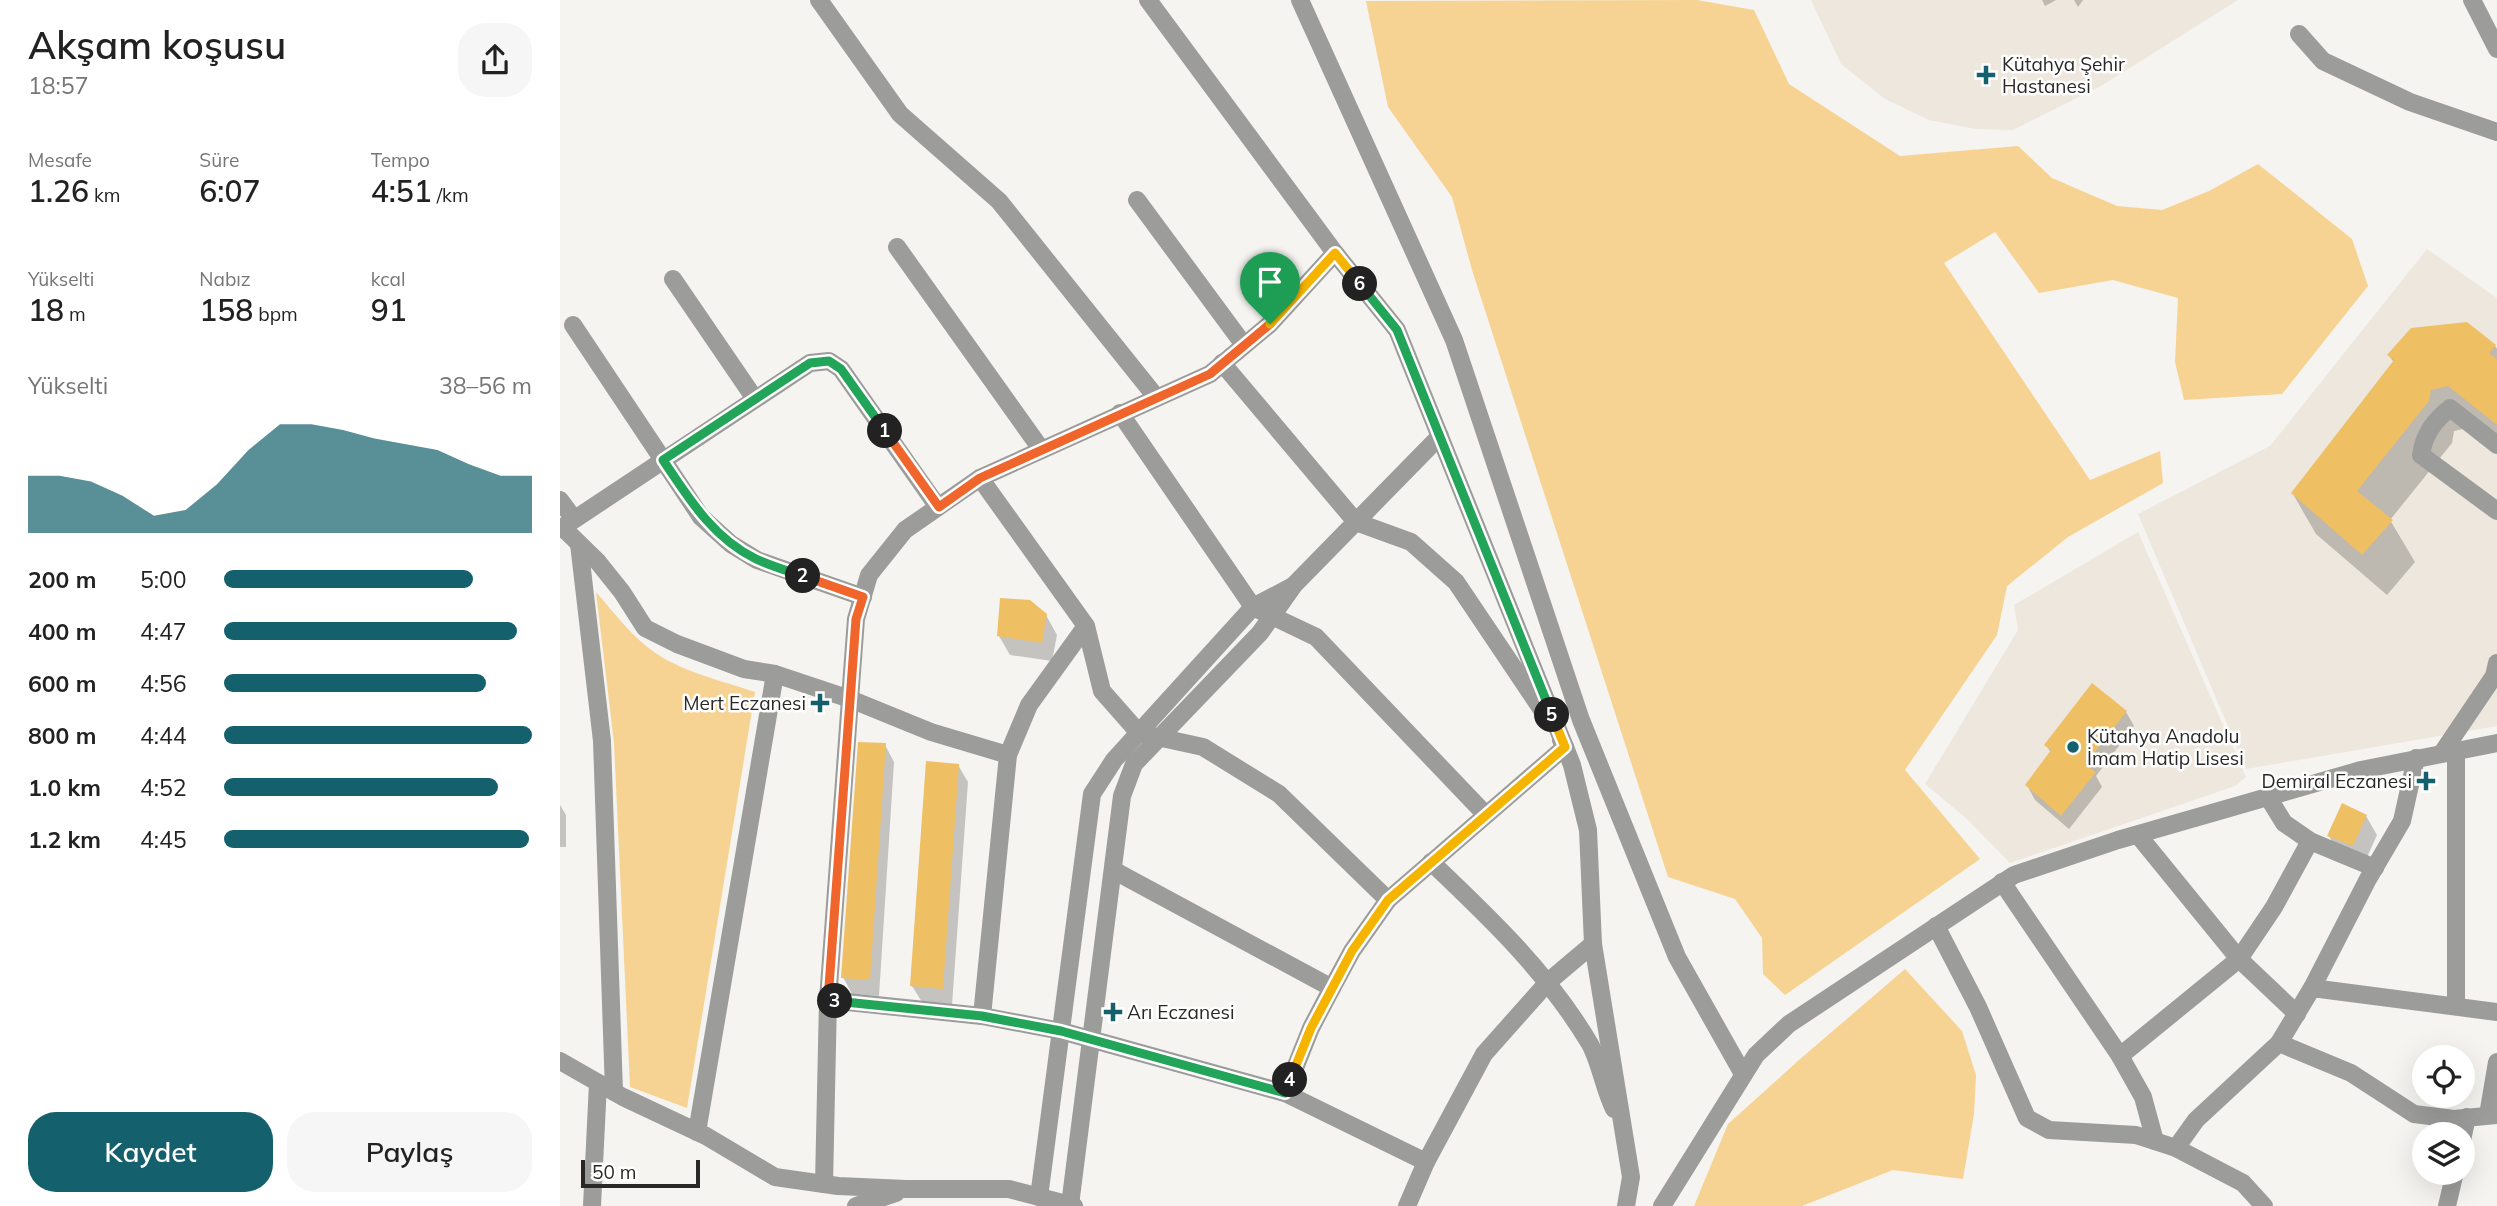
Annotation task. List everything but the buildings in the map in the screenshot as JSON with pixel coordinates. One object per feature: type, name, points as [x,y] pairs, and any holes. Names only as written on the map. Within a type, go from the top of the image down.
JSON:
[{"type":"street","points":[[819,0],[900,114],[999,201],[1156,397]]},
{"type":"street","points":[[1148,0],[1335,253],[1397,330],[1565,747],[1588,830],[1594,944],[1630,1177],[1626,1206]]},
{"type":"street","points":[[1300,0],[1454,340],[1581,720],[1677,957],[1744,1074]]},
{"type":"street","points":[[2472,0],[2497,49]]},
{"type":"street","points":[[2299,34],[2323,61],[2410,102],[2497,132]]},
{"type":"street","points":[[1138,200],[1244,345]]},
{"type":"street","points":[[897,247],[1041,449]]},
{"type":"street","points":[[824,1184],[828,1000],[850,699],[856,619],[869,575],[905,530],[980,478],[1210,374],[1270,324],[1335,253]]},
{"type":"street","points":[[673,279],[755,399]]},
{"type":"street","points":[[573,325],[702,517],[731,544],[757,560],[863,597]]},
{"type":"street","points":[[565,525],[810,363],[829,361],[841,369],[939,507]]},
{"type":"street","points":[[1222,363],[1356,522],[1411,542],[1456,582],[1565,747]]},
{"type":"street","points":[[2497,444],[2450,408],[2438,418],[2423,439],[2421,455],[2497,511]]},
{"type":"street","points":[[1120,413],[1253,607],[1316,637],[1486,815]]},
{"type":"street","points":[[1058,1203],[1093,1039],[1122,796],[1134,764],[1260,633],[1294,585],[1440,436]]},
{"type":"street","points":[[980,478],[1086,626],[1102,691],[1139,733],[1203,747],[1279,794],[1388,900]]},
{"type":"street","points":[[560,500],[565,525],[622,592],[645,628],[712,658],[744,669],[775,674],[850,699],[930,733],[1008,755]]},
{"type":"street","points":[[579,544],[602,741],[614,1092]]},
{"type":"street","points":[[1058,1203],[1061,1031],[1093,794],[1114,760],[1253,607],[1294,585]]},
{"type":"street","points":[[982,1016],[1008,755],[1029,705],[1086,626]]},
{"type":"street","points":[[2456,1006],[2449,752],[2494,676],[2497,663]]},
{"type":"street","points":[[697,1132],[775,674]]},
{"type":"street","points":[[1662,1206],[1756,1055],[1789,1024],[2014,875],[2138,835],[2361,770],[2497,743]]},
{"type":"street","points":[[1285,1093],[1311,1028],[1332,988],[1352,951],[1388,900],[1565,747]]},
{"type":"street","points":[[2176,1148],[2196,1120],[2279,1043],[2297,1014],[2402,821],[2416,758]]},
{"type":"street","points":[[2267,797],[2284,823],[2310,841],[2375,867]]},
{"type":"street","points":[[2138,835],[2239,960],[2297,1014]]},
{"type":"street","points":[[2120,1056],[2239,960],[2274,907],[2310,841]]},
{"type":"street","points":[[1432,863],[1508,936],[1548,982],[1591,1047],[1605,1090],[1624,1130]]},
{"type":"street","points":[[1113,870],[1332,988]]},
{"type":"street","points":[[2003,882],[2120,1056],[2143,1097],[2155,1141]]},
{"type":"street","points":[[1936,926],[1978,1007],[2027,1118],[2049,1130],[2136,1135],[2176,1148],[2243,1183],[2264,1206]]},
{"type":"street","points":[[1407,1206],[1426,1162],[1484,1054],[1548,982],[1594,944]]},
{"type":"street","points":[[2312,988],[2497,1012]]},
{"type":"street","points":[[828,1000],[982,1016],[1093,1039],[1285,1093],[1426,1162]]},
{"type":"street","points":[[2279,1043],[2351,1073],[2414,1114],[2454,1119],[2493,1115],[2497,1062]]},
{"type":"street","points":[[560,1061],[614,1092],[697,1132],[775,1177],[895,1197]]},
{"type":"street","points":[[592,1206],[598,1083]]},
{"type":"street","points":[[2466,1122],[2467,1117]]},
{"type":"street","points":[[2447,1206],[2452,1185]]},
{"type":"street","points":[[856,1206],[895,1197],[1009,1189],[1058,1203]]},
{"type":"shaded area","points":[[1697,0],[1754,10],[1789,84],[1900,156],[2018,146],[2052,178],[2117,206],[2162,210],[2209,191],[2258,164],[2352,239],[2368,286],[2282,394],[2184,400],[2175,362],[2178,298],[2113,280],[2039,293],[1995,232],[1944,263],[2090,480],[2160,451],[2163,483],[2068,537],[2007,586],[1997,635],[1905,770],[1980,859],[1785,995],[1763,974],[1762,938],[1735,899],[1668,877],[1472,270],[1452,197],[1388,107],[1366,1]]},
{"type":"shaded area","name":"Kütahya Şehir Hastanesi","points":[[1811,0],[2238,0],[2101,86],[2013,130],[1976,129],[1929,120],[1885,99],[1841,64]]},
{"type":"shaded area","points":[[2427,249],[2497,298],[2497,726],[2246,769],[2138,514],[2270,446]]},
{"type":"shaded area","points":[[2138,532],[2246,777],[2235,786],[2010,863],[1966,818],[1925,784],[2018,630],[2014,605]]},
{"type":"shaded area","points":[[596,592],[632,633],[668,661],[755,692],[687,1108],[630,1087],[614,743]]},
{"type":"shaded area","points":[[1905,969],[1962,1031],[1976,1075],[1974,1114],[1963,1179],[1893,1170],[1802,1206],[1694,1206],[1728,1124]]},
{"type":"place","name":"Kütahya Şehir Hastanesi","points":[[1986,75]]},
{"type":"place","name":"Mert Eczanesi","points":[[820,703]]},
{"type":"place","name":"Kütahya Anadolu İmam Hatip Lisesi","points":[[2073,747]]},
{"type":"place","name":"Demiral Eczanesi","points":[[2426,781]]},
{"type":"place","name":"Arı Eczanesi","points":[[1113,1012]]},
{"type":"route","points":[[1335,253],[1397,330],[1565,747],[1388,900],[1352,951],[1332,988],[1311,1028],[1285,1093],[1061,1031],[982,1016],[828,1000],[856,619],[863,597],[757,560],[731,544],[702,517],[663,460],[810,363],[829,361],[841,369],[939,507],[980,478],[1210,374],[1270,324],[1335,253]]}]
